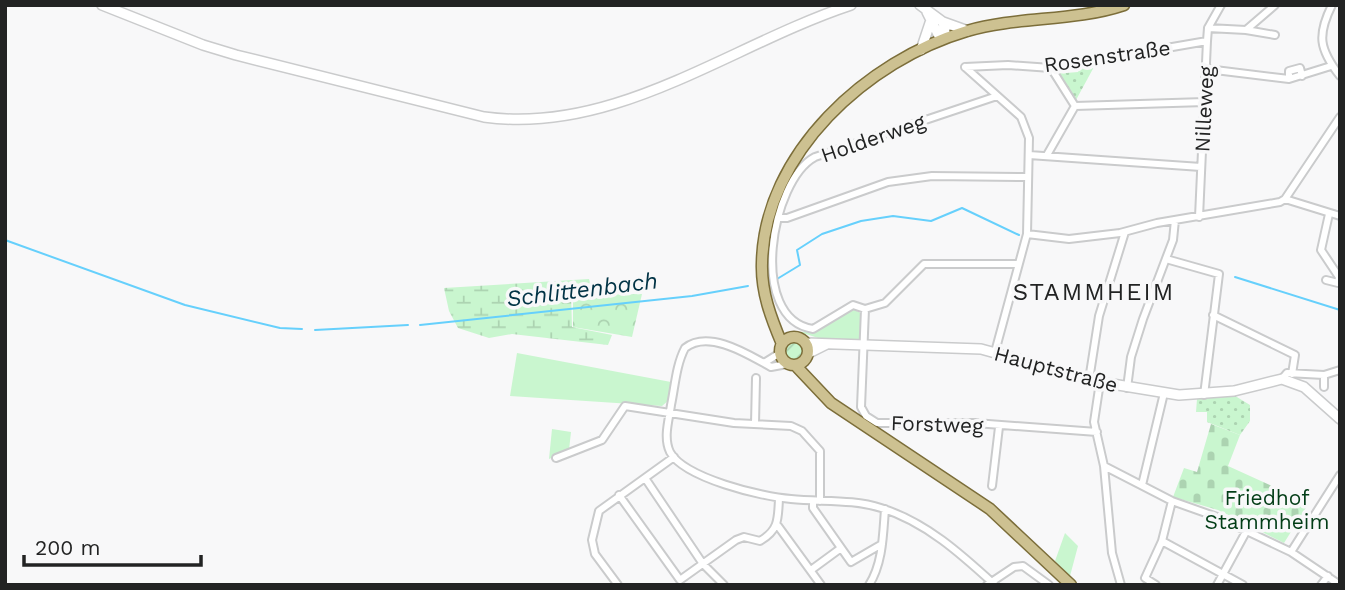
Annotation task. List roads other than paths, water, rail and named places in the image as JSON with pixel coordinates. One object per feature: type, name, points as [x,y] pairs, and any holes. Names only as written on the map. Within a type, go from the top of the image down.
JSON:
[{"type":"main road","points":[[1072,585],[1032,545],[977,499],[852,417],[811,383],[795,364],[770,316],[764,292],[763,241],[775,197],[785,174],[821,125],[874,77],[940,40],[968,31],[1124,5]]},
{"type":"main road","points":[[784,345],[799,337],[808,348],[795,364]]},
{"type":"street","points":[[102,5],[190,41],[236,55],[484,117],[510,121],[544,121],[606,108],[850,5]]},
{"type":"street","name":"Nilleweg","points":[[1199,217],[1208,28],[1221,5]]},
{"type":"street","points":[[1245,30],[1275,5]]},
{"type":"street","points":[[1332,5],[1321,28],[1323,50],[1340,76]]},
{"type":"street","points":[[926,13],[968,31]]},
{"type":"street","points":[[926,13],[940,40]]},
{"type":"street","points":[[921,50],[929,32],[926,13]]},
{"type":"street","points":[[940,40],[944,32],[943,22]]},
{"type":"street","points":[[1208,28],[1275,35]]},
{"type":"street","name":"Rosenstraße","points":[[997,96],[965,67],[1008,65],[1051,68],[1207,41]]},
{"type":"street","points":[[1207,69],[1289,79],[1331,66]]},
{"type":"street","points":[[1051,68],[1075,106]]},
{"type":"street","points":[[995,352],[1027,234],[1029,155],[1029,138],[1021,117],[997,96]]},
{"type":"street","name":"Holderweg","points":[[865,309],[853,305],[822,326],[804,328],[786,316],[776,296],[773,252],[780,218],[794,179],[810,160],[997,96]]},
{"type":"street","points":[[1075,106],[1205,102]]},
{"type":"street","points":[[1047,156],[1075,106]]},
{"type":"street","points":[[1027,234],[1069,239],[1125,232],[1175,220],[1269,205],[1285,199],[1340,117]]},
{"type":"street","points":[[1029,155],[1201,167]]},
{"type":"street","points":[[780,218],[787,218],[888,182],[932,176],[1027,177]]},
{"type":"street","points":[[1285,199],[1340,216]]},
{"type":"street","points":[[1326,280],[1339,283],[1339,277],[1321,250],[1329,214]]},
{"type":"street","points":[[1127,388],[1135,344],[1173,240],[1175,220]]},
{"type":"street","points":[[1089,380],[1099,316],[1125,232]]},
{"type":"street","points":[[1166,258],[1219,274],[1204,395]]},
{"type":"street","points":[[865,309],[885,303],[897,294],[925,264],[1018,264]]},
{"type":"street","name":"Forstweg","points":[[865,309],[861,407],[866,416],[877,423],[975,424],[1097,432]]},
{"type":"street","points":[[1213,315],[1295,355],[1293,374]]},
{"type":"street","name":"Hauptstraße","points":[[808,348],[827,344],[864,344],[995,352],[1089,380],[1164,394],[1204,395],[1282,379],[1287,373],[1324,374],[1340,370]]},
{"type":"street","points":[[795,364],[771,367],[733,346],[690,345],[679,363],[670,411],[667,442],[674,457],[690,471],[779,498],[885,509],[931,532],[991,584],[1014,567],[1023,566],[1049,585]]},
{"type":"street","points":[[764,363],[784,345]]},
{"type":"street","points":[[1324,374],[1324,387]]},
{"type":"street","points":[[755,424],[756,378]]},
{"type":"street","points":[[1282,379],[1304,387],[1339,418]]},
{"type":"street","points":[[1100,382],[1095,415],[1104,466],[1112,553],[1121,585]]},
{"type":"street","points":[[1142,485],[1164,394]]},
{"type":"street","points":[[556,458],[602,440],[625,406],[755,424],[791,426],[812,440],[820,451],[822,466],[813,508],[851,562],[883,544]]},
{"type":"street","name":"Forstweg","points":[[992,486],[999,427]]},
{"type":"street","points":[[618,585],[595,554],[592,540],[599,512],[674,457]]},
{"type":"street","points":[[1104,466],[1172,501],[1247,530],[1291,552],[1340,585]]},
{"type":"street","points":[[1291,552],[1340,475]]},
{"type":"street","points":[[645,478],[704,564],[723,585]]},
{"type":"street","points":[[619,495],[677,579],[682,579],[736,540],[744,537],[760,541],[778,526]]},
{"type":"street","points":[[779,498],[778,526],[821,585]]},
{"type":"street","points":[[1156,585],[1145,578],[1162,541],[1172,501]]},
{"type":"street","points":[[869,585],[875,575],[883,544],[885,509]]},
{"type":"street","points":[[1217,585],[1247,530]]},
{"type":"street","points":[[1162,541],[1243,585]]},
{"type":"street","points":[[811,570],[841,548]]},
{"type":"street","points":[[1321,585],[1328,576]]},
{"type":"waterway","name":"Schlittenbach","points":[[777,279],[800,265],[797,250],[822,234],[861,221],[893,216],[931,221],[962,208],[1019,235]]},
{"type":"waterway","name":"Schlittenbach","points":[[5,240],[185,305],[280,328],[302,329]]},
{"type":"waterway","name":"Schlittenbach","points":[[1235,277],[1340,310]]},
{"type":"waterway","name":"Schlittenbach","points":[[420,325],[692,296],[748,286]]},
{"type":"waterway","name":"Schlittenbach","points":[[315,330],[408,325]]},
{"type":"district","name":"STAMMHEIM","points":[[1094,292]]},
{"type":"park label","name":"Friedhof Stammheim","points":[[1267,509]]}]
